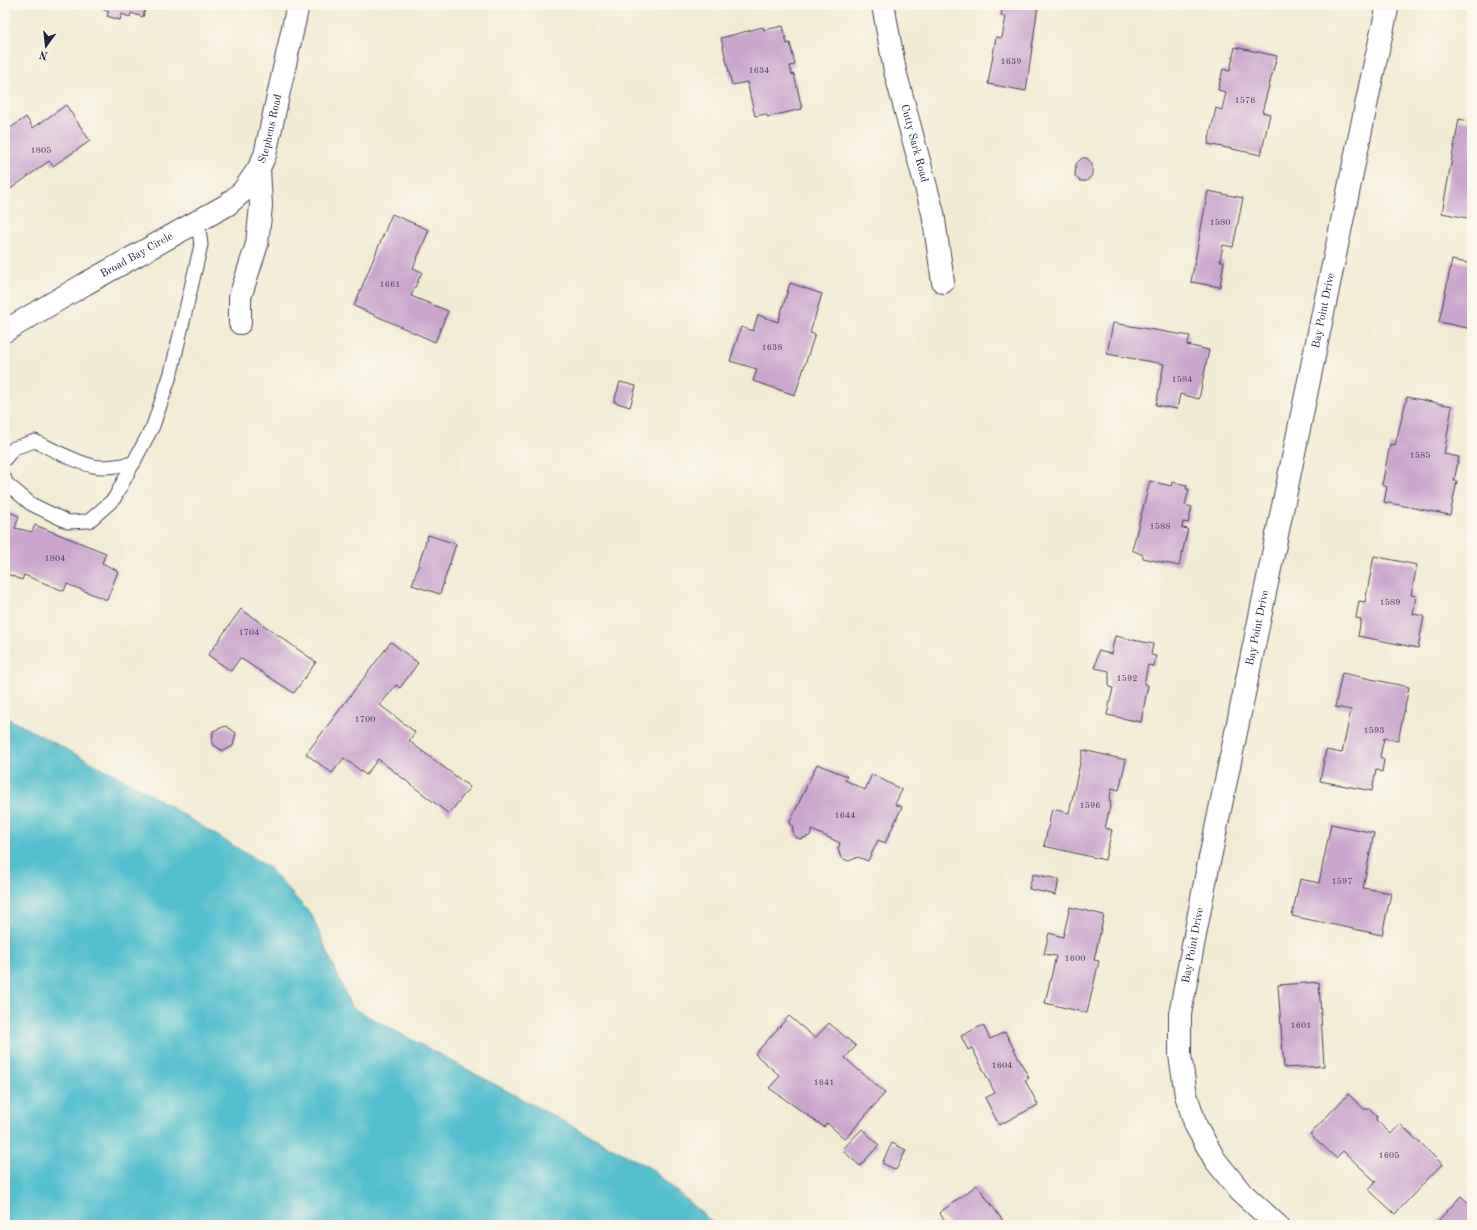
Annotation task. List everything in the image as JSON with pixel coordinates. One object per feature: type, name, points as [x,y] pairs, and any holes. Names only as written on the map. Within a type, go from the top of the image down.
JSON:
[{"type":"street","name":"Stephens Road","points":[[240,323],[240,298],[257,244],[261,206],[259,168],[265,155],[298,5]]},
{"type":"street","name":"Cutty Sark Road","points":[[883,5],[895,71],[933,213],[943,282]]},
{"type":"street","name":"Bay Point Drive","points":[[1277,1225],[1240,1191],[1215,1160],[1196,1126],[1186,1095],[1180,1055],[1180,1014],[1206,877],[1372,72],[1388,5]]},
{"type":"street","name":"Broad Bay Circle","points":[[5,331],[85,284],[227,205],[243,191],[259,168]]},
{"type":"lane","points":[[5,479],[6,483],[31,504],[68,522],[89,521],[114,498],[134,463],[152,426],[170,373],[201,245],[198,221]]},
{"type":"lane","points":[[5,459],[14,448],[35,441],[94,466],[134,463]]},
{"type":"water","points":[[5,717],[140,788],[268,867],[312,916],[351,1007],[650,1168],[715,1225],[5,1225]]},
{"type":"building","points":[[89,5],[146,5],[143,17],[131,13],[130,17],[122,14],[120,20],[107,16],[109,11]]},
{"type":"building","points":[[1003,5],[1038,5],[1026,91],[988,84],[996,37],[1002,38],[1006,16],[1001,16]]},
{"type":"building","points":[[783,26],[787,44],[790,43],[795,65],[790,66],[792,75],[794,74],[802,109],[767,117],[766,114],[755,116],[747,82],[732,85],[721,38],[763,27],[764,30]]},
{"type":"building","points":[[1235,47],[1277,56],[1262,112],[1270,114],[1261,155],[1208,144],[1216,108],[1222,110],[1226,92],[1218,90],[1223,69],[1230,71]]},
{"type":"building","points":[[66,105],[90,141],[53,166],[49,161],[5,193],[5,132],[26,117],[33,128]]},
{"type":"building","points":[[1459,119],[1472,122],[1472,219],[1442,213]]},
{"type":"building","points":[[1082,158],[1087,158],[1092,164],[1092,175],[1087,181],[1080,181],[1075,176],[1076,164]]},
{"type":"building","points":[[1208,191],[1243,198],[1233,247],[1223,245],[1220,261],[1224,261],[1220,287],[1191,282]]},
{"type":"building","points":[[392,214],[429,230],[413,268],[422,272],[411,296],[448,311],[435,342],[354,306]]},
{"type":"building","points":[[1452,260],[1472,264],[1472,329],[1439,322]]},
{"type":"building","points":[[790,283],[822,294],[810,333],[815,334],[795,395],[753,381],[757,369],[730,361],[741,327],[753,331],[758,315],[778,322]]},
{"type":"building","points":[[1113,323],[1190,336],[1187,345],[1209,350],[1199,399],[1180,394],[1177,409],[1156,405],[1164,364],[1107,354]]},
{"type":"building","points":[[620,382],[636,386],[630,407],[614,402]]},
{"type":"building","points":[[1407,397],[1452,406],[1444,454],[1459,457],[1454,481],[1457,481],[1450,515],[1384,502],[1387,487],[1382,485],[1390,444],[1395,445]]},
{"type":"building","points":[[1150,481],[1171,486],[1172,482],[1187,485],[1186,489],[1189,489],[1185,505],[1192,507],[1188,523],[1183,522],[1182,528],[1188,529],[1179,566],[1143,558],[1143,555],[1132,550]]},
{"type":"building","points":[[5,510],[19,516],[15,528],[32,532],[35,525],[106,553],[102,563],[118,571],[107,600],[67,584],[64,591],[24,575],[22,580],[5,573]]},
{"type":"building","points":[[428,535],[456,544],[440,594],[412,585]]},
{"type":"building","points":[[1374,556],[1417,565],[1411,595],[1416,596],[1413,614],[1424,616],[1418,648],[1358,636],[1361,619],[1356,618],[1359,601],[1365,602]]},
{"type":"building","points":[[241,609],[316,662],[294,693],[240,658],[231,671],[208,655]]},
{"type":"building","points":[[1115,636],[1153,644],[1151,655],[1156,656],[1154,666],[1148,665],[1144,684],[1148,685],[1141,722],[1107,715],[1113,688],[1109,687],[1109,671],[1095,668],[1098,651],[1111,654]]},
{"type":"building","points":[[391,642],[418,663],[400,688],[396,685],[380,705],[415,732],[409,741],[470,787],[449,814],[378,759],[366,775],[344,758],[332,773],[306,754]]},
{"type":"building","points":[[1342,673],[1409,687],[1398,741],[1384,738],[1380,757],[1384,760],[1382,772],[1376,770],[1372,791],[1320,781],[1326,750],[1342,753],[1351,710],[1335,707]]},
{"type":"building","points":[[226,726],[236,733],[233,746],[223,751],[212,744],[213,731]]},
{"type":"building","points":[[1083,750],[1126,760],[1119,790],[1112,788],[1109,801],[1111,802],[1105,828],[1112,830],[1105,860],[1044,846],[1052,809],[1069,813]]},
{"type":"building","points":[[817,764],[847,776],[845,780],[865,790],[872,774],[902,790],[895,804],[902,807],[885,843],[878,840],[868,861],[858,857],[849,861],[841,858],[838,849],[840,843],[812,830],[810,836],[800,839],[794,836],[792,825],[789,824]]},
{"type":"building","points":[[1331,824],[1374,833],[1363,888],[1391,893],[1382,935],[1292,916],[1300,879],[1319,883]]},
{"type":"building","points":[[1033,874],[1059,879],[1056,895],[1029,889]]},
{"type":"building","points":[[1070,907],[1104,915],[1094,960],[1099,961],[1087,1013],[1045,1003],[1056,956],[1044,954],[1049,933],[1063,937]]},
{"type":"building","points":[[1319,982],[1324,1066],[1284,1068],[1278,985]]},
{"type":"building","points":[[789,1016],[815,1038],[829,1023],[856,1046],[845,1058],[885,1093],[845,1139],[827,1123],[824,1127],[769,1088],[780,1076],[755,1054]]},
{"type":"building","points":[[983,1025],[990,1039],[1005,1032],[1029,1078],[1025,1080],[1038,1105],[999,1125],[985,1098],[995,1093],[972,1048],[968,1050],[961,1036]]},
{"type":"building","points":[[1348,1094],[1364,1109],[1370,1109],[1377,1116],[1376,1120],[1391,1134],[1400,1124],[1442,1164],[1395,1214],[1369,1190],[1376,1182],[1343,1151],[1336,1158],[1310,1134]]},
{"type":"building","points":[[862,1129],[879,1145],[860,1166],[842,1150]]},
{"type":"building","points":[[892,1143],[906,1150],[896,1170],[882,1163]]},
{"type":"building","points":[[977,1185],[1006,1225],[949,1225],[939,1213]]},
{"type":"building","points":[[1461,1196],[1472,1206],[1472,1225],[1434,1225]]}]
